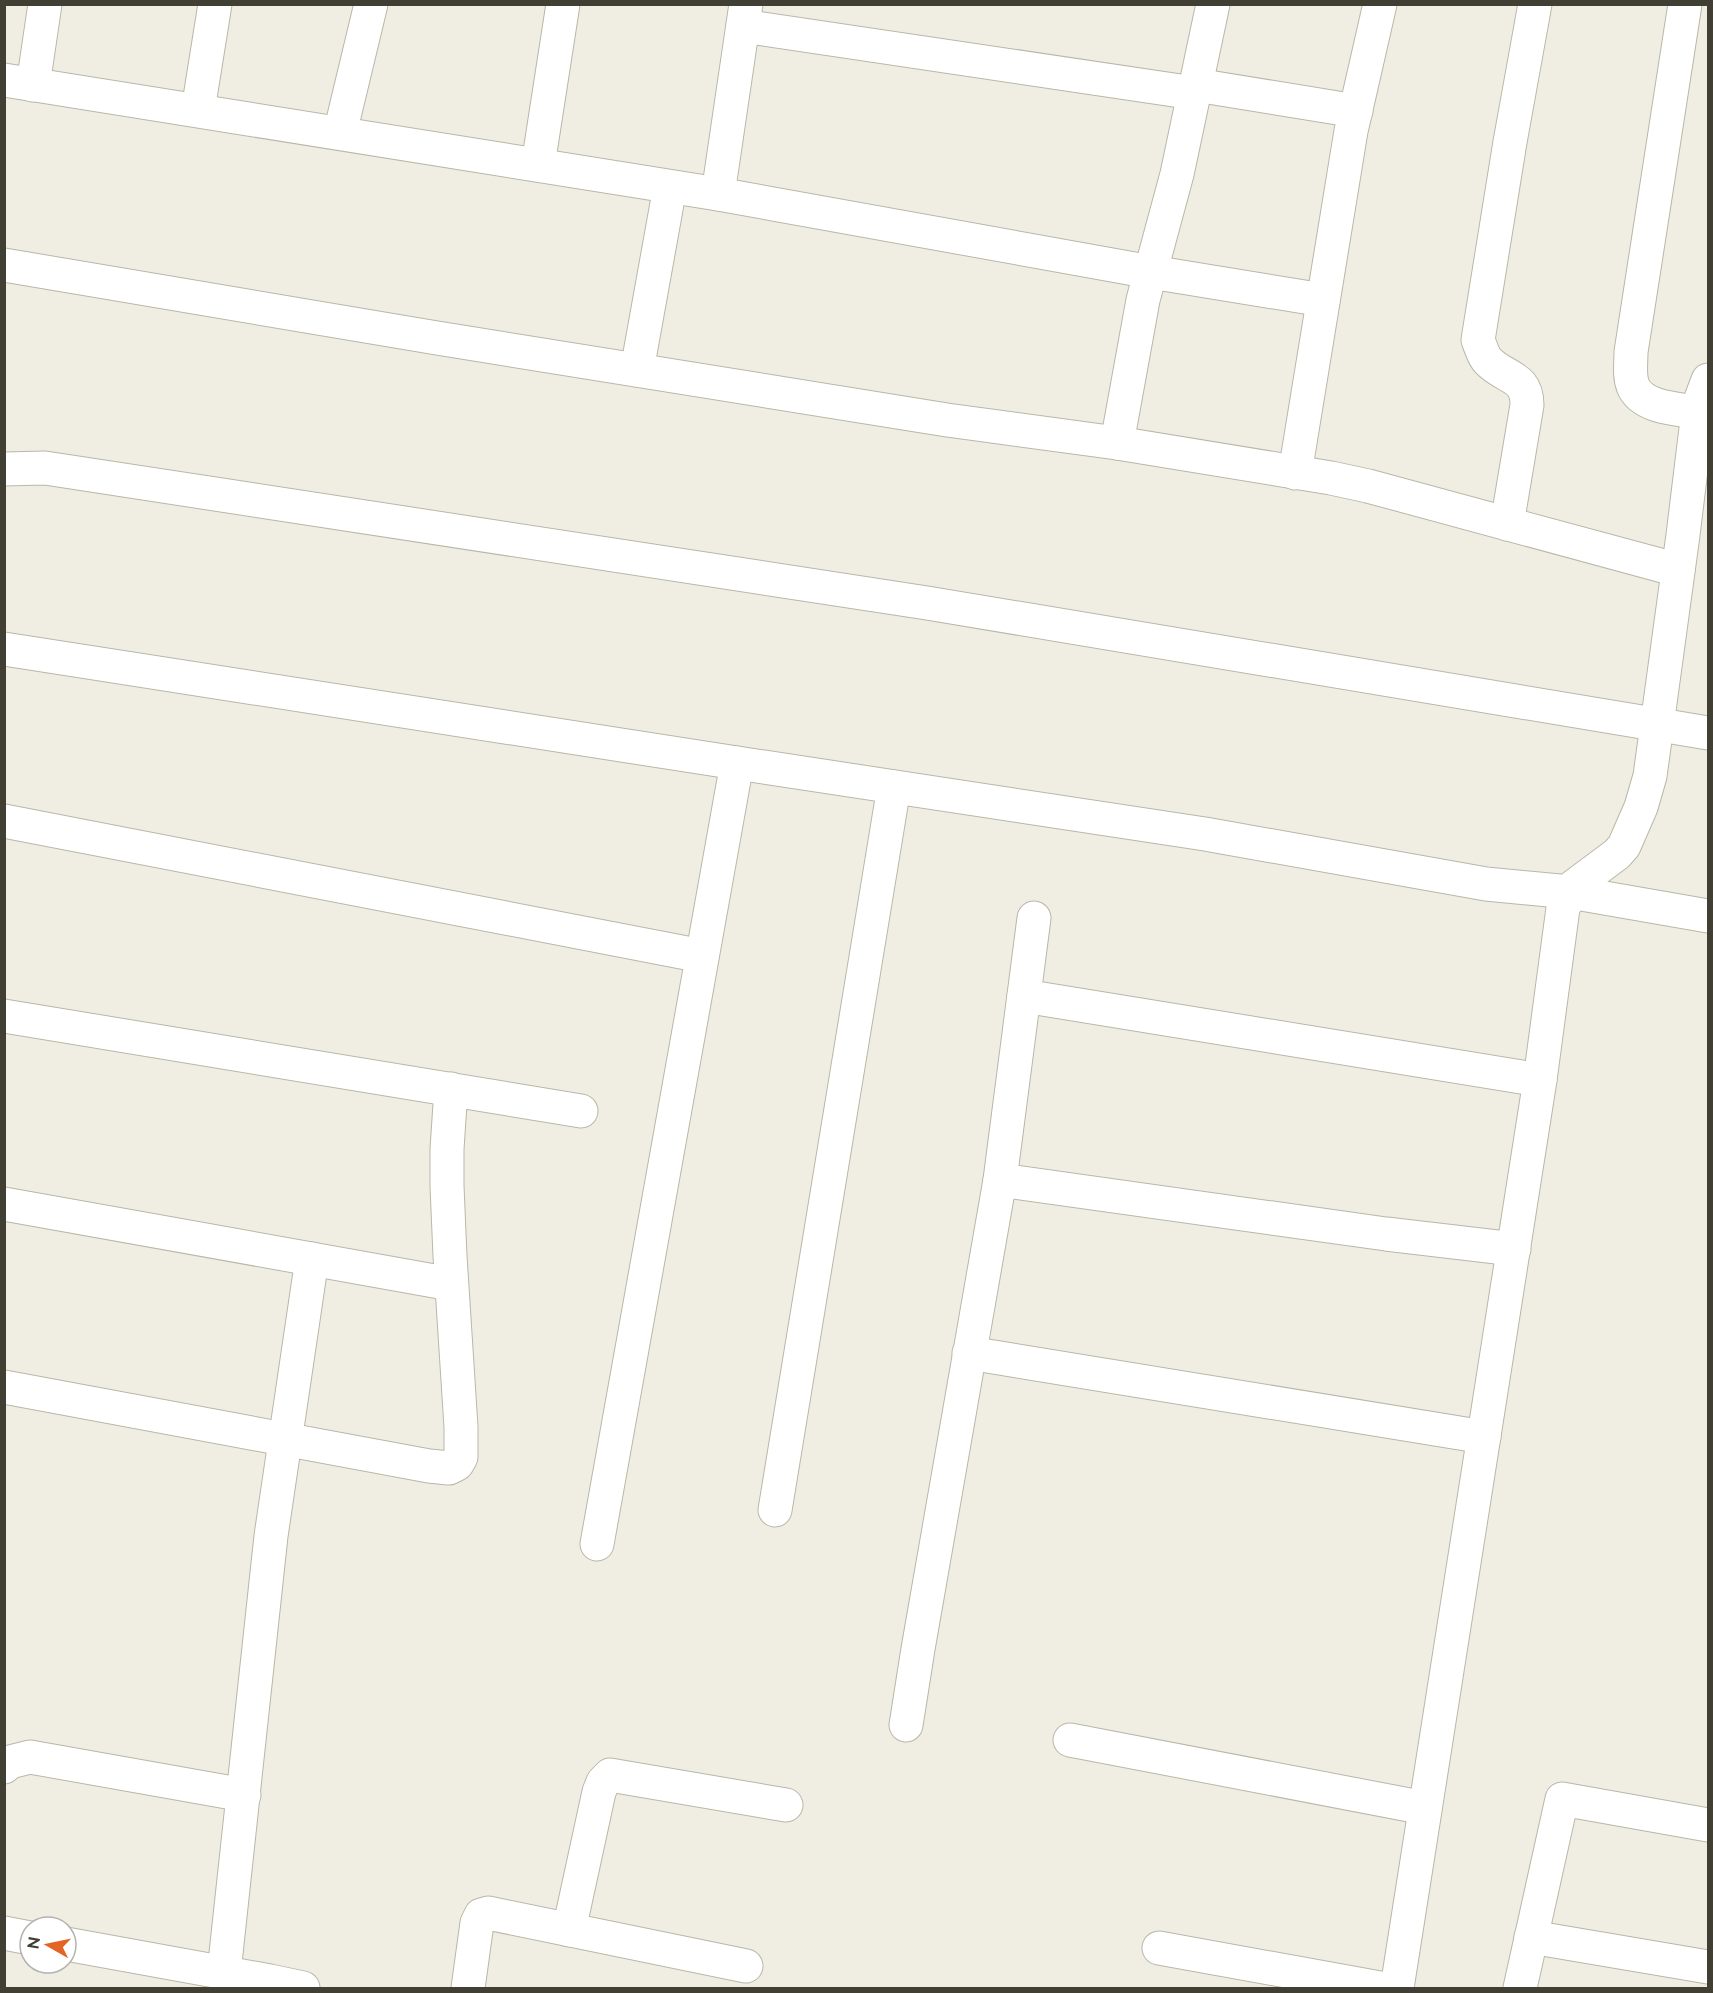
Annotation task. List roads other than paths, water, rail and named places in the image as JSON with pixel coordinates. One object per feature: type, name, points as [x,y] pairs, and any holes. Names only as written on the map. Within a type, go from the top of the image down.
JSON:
[{"type":"street","points":[[45,4],[19,82],[718,194],[1151,272],[1323,300]]},
{"type":"street","points":[[198,110],[215,4]]},
{"type":"street","points":[[340,133],[371,4]]},
{"type":"street","points":[[538,165],[563,4]]},
{"type":"street","points":[[1117,443],[1143,300],[1173,194],[1213,4]]},
{"type":"street","points":[[1294,473],[1356,111],[1380,4]]},
{"type":"street","points":[[1507,524],[1527,394],[1522,384],[1489,362],[1478,340],[1535,4]]},
{"type":"street","points":[[1685,4],[1631,352],[1630,372],[1633,387],[1642,398],[1656,405],[1698,412]]},
{"type":"street","points":[[718,194],[744,15],[1195,89],[1356,111]]},
{"type":"street","points":[[637,370],[670,187]]},
{"type":"street","points":[[4,265],[637,370],[946,420],[1117,443],[1368,486],[1678,570]]},
{"type":"street","points":[[1397,1989],[1540,1080],[1562,916],[1570,892],[1581,879],[1617,854],[1624,846],[1641,807],[1650,776],[1678,570],[1696,537],[1698,412],[1708,380]]},
{"type":"street","points":[[4,469],[45,468],[927,603],[1708,733]]},
{"type":"street","points":[[4,649],[1205,834],[1486,884],[1570,892],[1708,916]]},
{"type":"street","points":[[597,1544],[737,763]]},
{"type":"street","points":[[775,1510],[894,787]]},
{"type":"street","points":[[4,821],[702,956]]},
{"type":"street","points":[[906,1725],[1000,1180],[1034,918]]},
{"type":"street","points":[[1024,996],[1540,1080]]},
{"type":"street","points":[[4,1016],[581,1111]]},
{"type":"street","points":[[4,1387],[429,1466],[449,1468],[457,1464],[461,1457],[461,1427],[451,1284],[447,1149],[451,1089]]},
{"type":"street","points":[[1000,1180],[1386,1234],[1514,1249]]},
{"type":"street","points":[[4,1204],[451,1284]]},
{"type":"street","points":[[224,1972],[270,1546],[312,1259]]},
{"type":"street","points":[[969,1353],[1484,1437]]},
{"type":"street","points":[[1070,1740],[1425,1808]]},
{"type":"street","points":[[4,1767],[10,1762],[30,1757],[244,1795]]},
{"type":"street","points":[[569,1930],[599,1792],[603,1782],[610,1775],[786,1805]]},
{"type":"street","points":[[1520,1989],[1562,1799],[1708,1825]]},
{"type":"street","points":[[468,1989],[477,1923],[481,1915],[488,1913],[746,1966]]},
{"type":"street","points":[[1531,1937],[1708,1967]]},
{"type":"street","points":[[78,1946],[224,1972],[303,1989]]},
{"type":"street","points":[[1159,1948],[1380,1989]]}]
